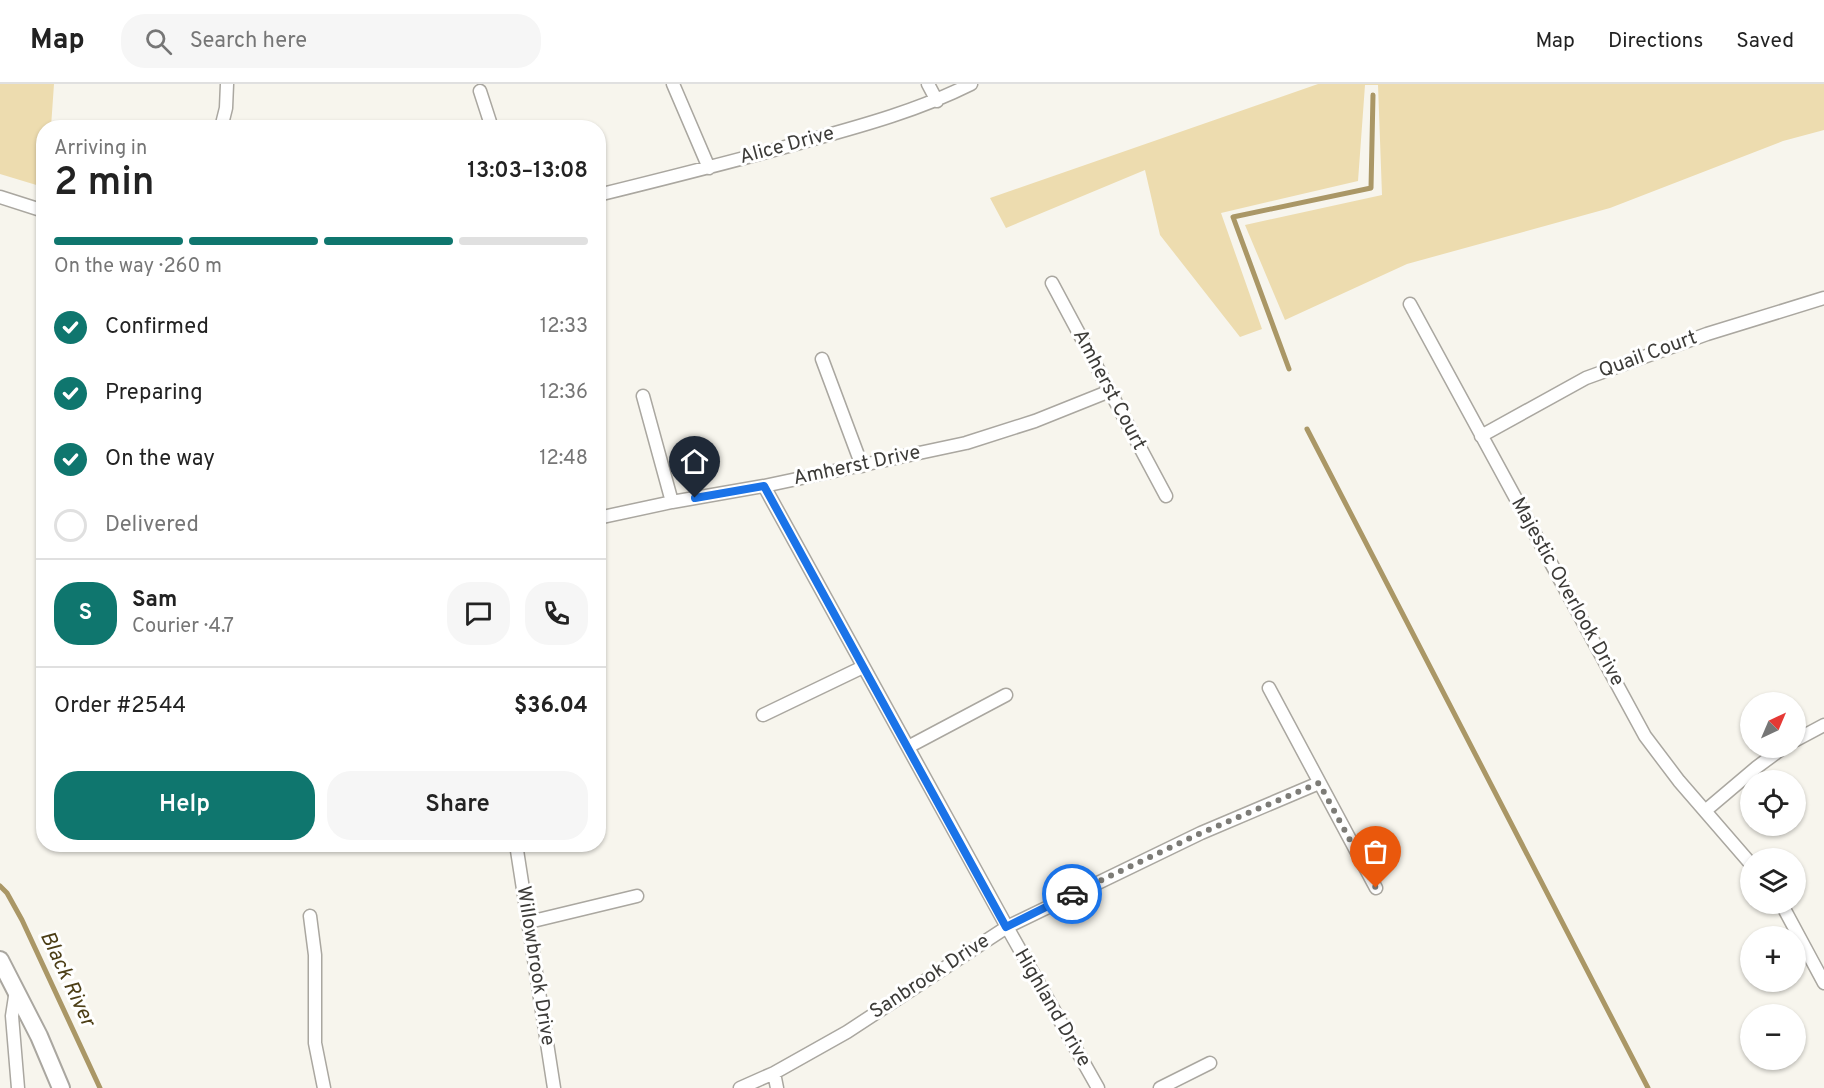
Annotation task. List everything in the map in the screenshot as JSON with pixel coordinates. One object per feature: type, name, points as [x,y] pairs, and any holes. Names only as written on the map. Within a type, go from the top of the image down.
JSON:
[{"type":"street","points":[[223,120],[227,84]]},
{"type":"street","points":[[674,84],[709,168]]},
{"type":"street","points":[[928,84],[937,102]]},
{"type":"street","name":"Alice Drive","points":[[606,193],[709,168],[888,118],[937,102],[971,84]]},
{"type":"street","points":[[480,91],[489,120]]},
{"type":"street","points":[[0,197],[36,208]]},
{"type":"street","name":"Amherst Court","points":[[1052,283],[1166,496]]},
{"type":"street","name":"Quail Court","points":[[1481,436],[1586,378],[1707,334],[1824,298]]},
{"type":"street","name":"Majestic Overlook Drive","points":[[1410,304],[1645,736],[1740,851]]},
{"type":"street","points":[[822,359],[862,466]]},
{"type":"street","name":"Amherst Drive","points":[[606,516],[764,486],[966,443],[1063,411],[1110,391]]},
{"type":"street","points":[[643,396],[672,502]]},
{"type":"street","name":"Highland Drive","points":[[764,486],[1006,927],[1098,1088]]},
{"type":"street","points":[[764,715],[863,667]]},
{"type":"street","points":[[1269,688],[1376,888]]},
{"type":"street","points":[[908,747],[1006,694]]},
{"type":"street","points":[[1806,735],[1824,725]]},
{"type":"street","points":[[1705,811],[1769,758]]},
{"type":"street","name":"Sanbrook Drive","points":[[740,1088],[774,1073],[847,1032],[1006,927],[1201,833],[1319,783]]},
{"type":"street","name":"Willowbrook Drive","points":[[517,852],[554,1088]]},
{"type":"street","points":[[529,922],[637,896]]},
{"type":"street","points":[[1787,914],[1824,983]]},
{"type":"street","points":[[310,916],[315,955],[315,1043],[324,1088]]},
{"type":"street","points":[[0,960],[16,989],[61,1088]]},
{"type":"street","points":[[16,989],[12,1016],[18,1088]]},
{"type":"street","points":[[1160,1088],[1210,1063]]},
{"type":"street","points":[[774,1073],[777,1088]]},
{"type":"shaded area","points":[[0,84],[54,84],[51,120],[36,120],[36,185],[0,174]]},
{"type":"shaded area","points":[[1318,84],[1824,84],[1824,130],[1783,141],[1610,208],[1407,264],[1285,320],[1245,225],[1382,195],[1378,85],[1365,85],[1358,181],[1221,213],[1262,329],[1240,337],[1160,235],[1145,170],[1006,228],[990,198]]},
{"type":"waterway","points":[[1289,369],[1233,217],[1371,188],[1373,95]]},
{"type":"waterway","points":[[1307,429],[1648,1088]]},
{"type":"waterway","name":"Black River","points":[[0,886],[7,893],[22,920],[100,1088]]},
{"type":"way so far","points":[[1072,894],[1201,833],[1319,783],[1376,888]]},
{"type":"route","points":[[695,498],[764,486],[1006,927],[1072,894]]}]
